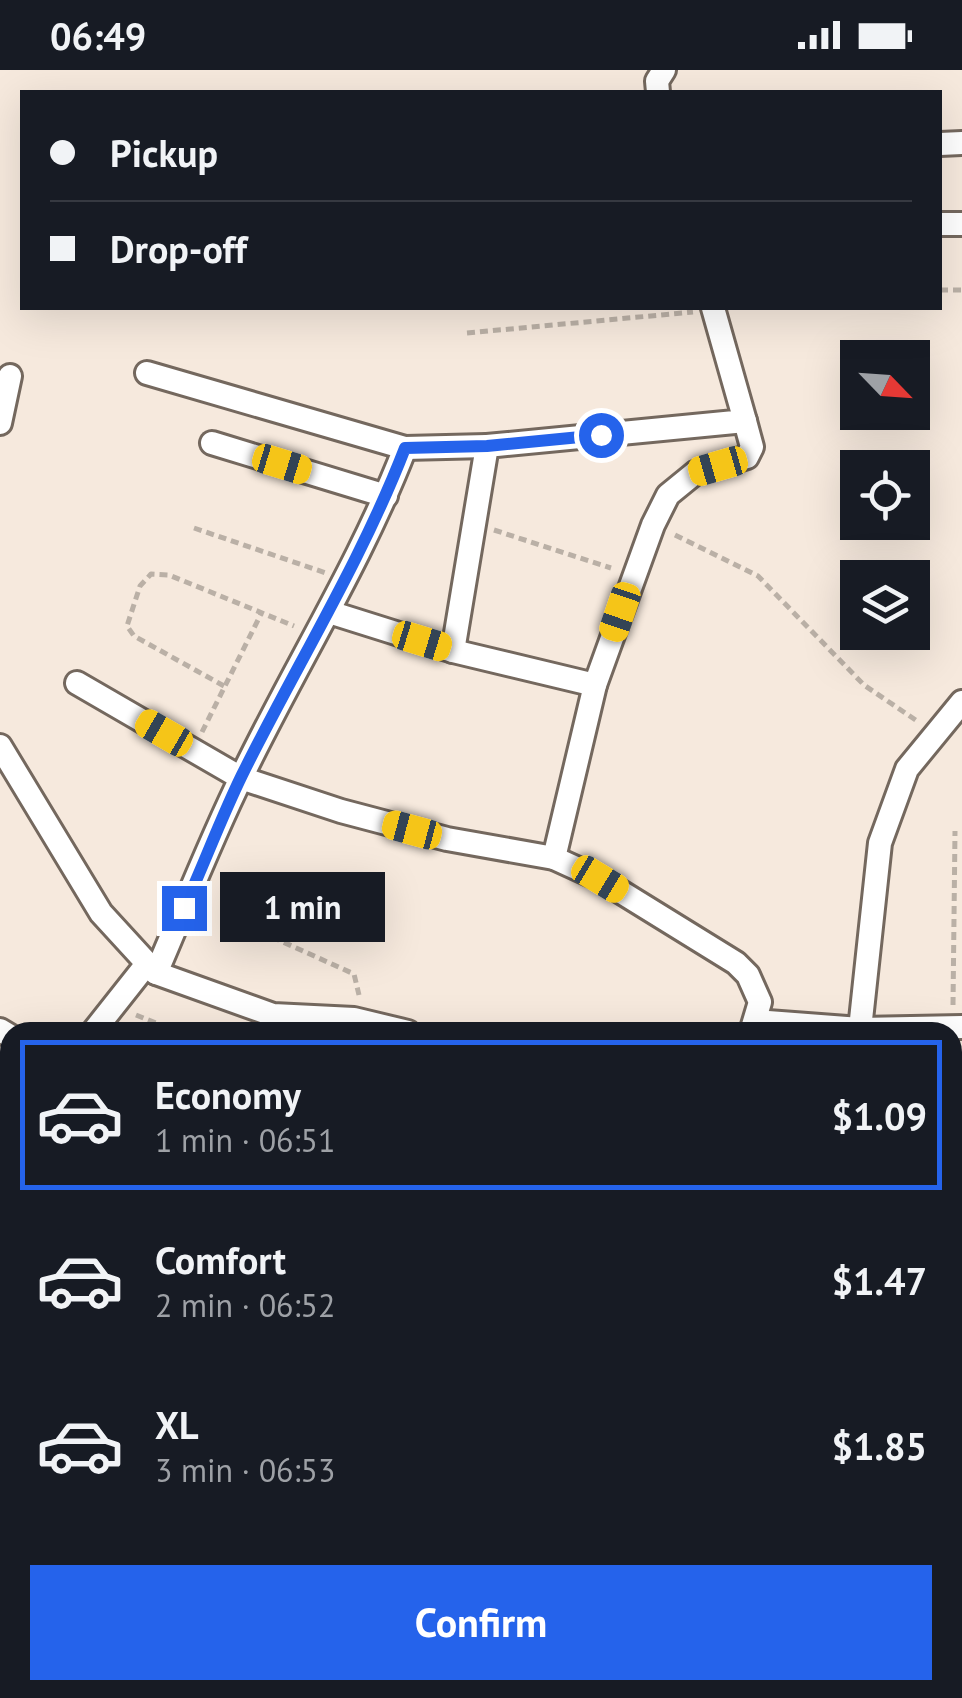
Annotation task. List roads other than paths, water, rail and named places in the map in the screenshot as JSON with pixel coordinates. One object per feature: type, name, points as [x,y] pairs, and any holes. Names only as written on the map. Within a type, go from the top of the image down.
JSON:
[{"type":"street","points":[[554,858],[594,686],[653,525],[668,495],[695,472],[747,457],[752,447],[714,310]]},
{"type":"street","points":[[147,373],[405,448],[487,446],[745,421]]},
{"type":"street","points":[[0,423],[10,376]]},
{"type":"street","points":[[212,442],[386,496]]},
{"type":"street","points":[[452,651],[487,446]]},
{"type":"street","points":[[101,1022],[151,969],[241,778],[386,496],[405,448]]},
{"type":"street","points":[[329,612],[452,651],[594,686]]},
{"type":"street","points":[[78,683],[241,778],[429,834],[554,858],[600,879],[736,963],[748,975],[760,1002],[755,1022]]},
{"type":"street","points":[[861,1022],[880,843],[907,769],[962,702]]},
{"type":"street","points":[[0,746],[102,913],[151,969],[273,1015],[369,1022]]}]
